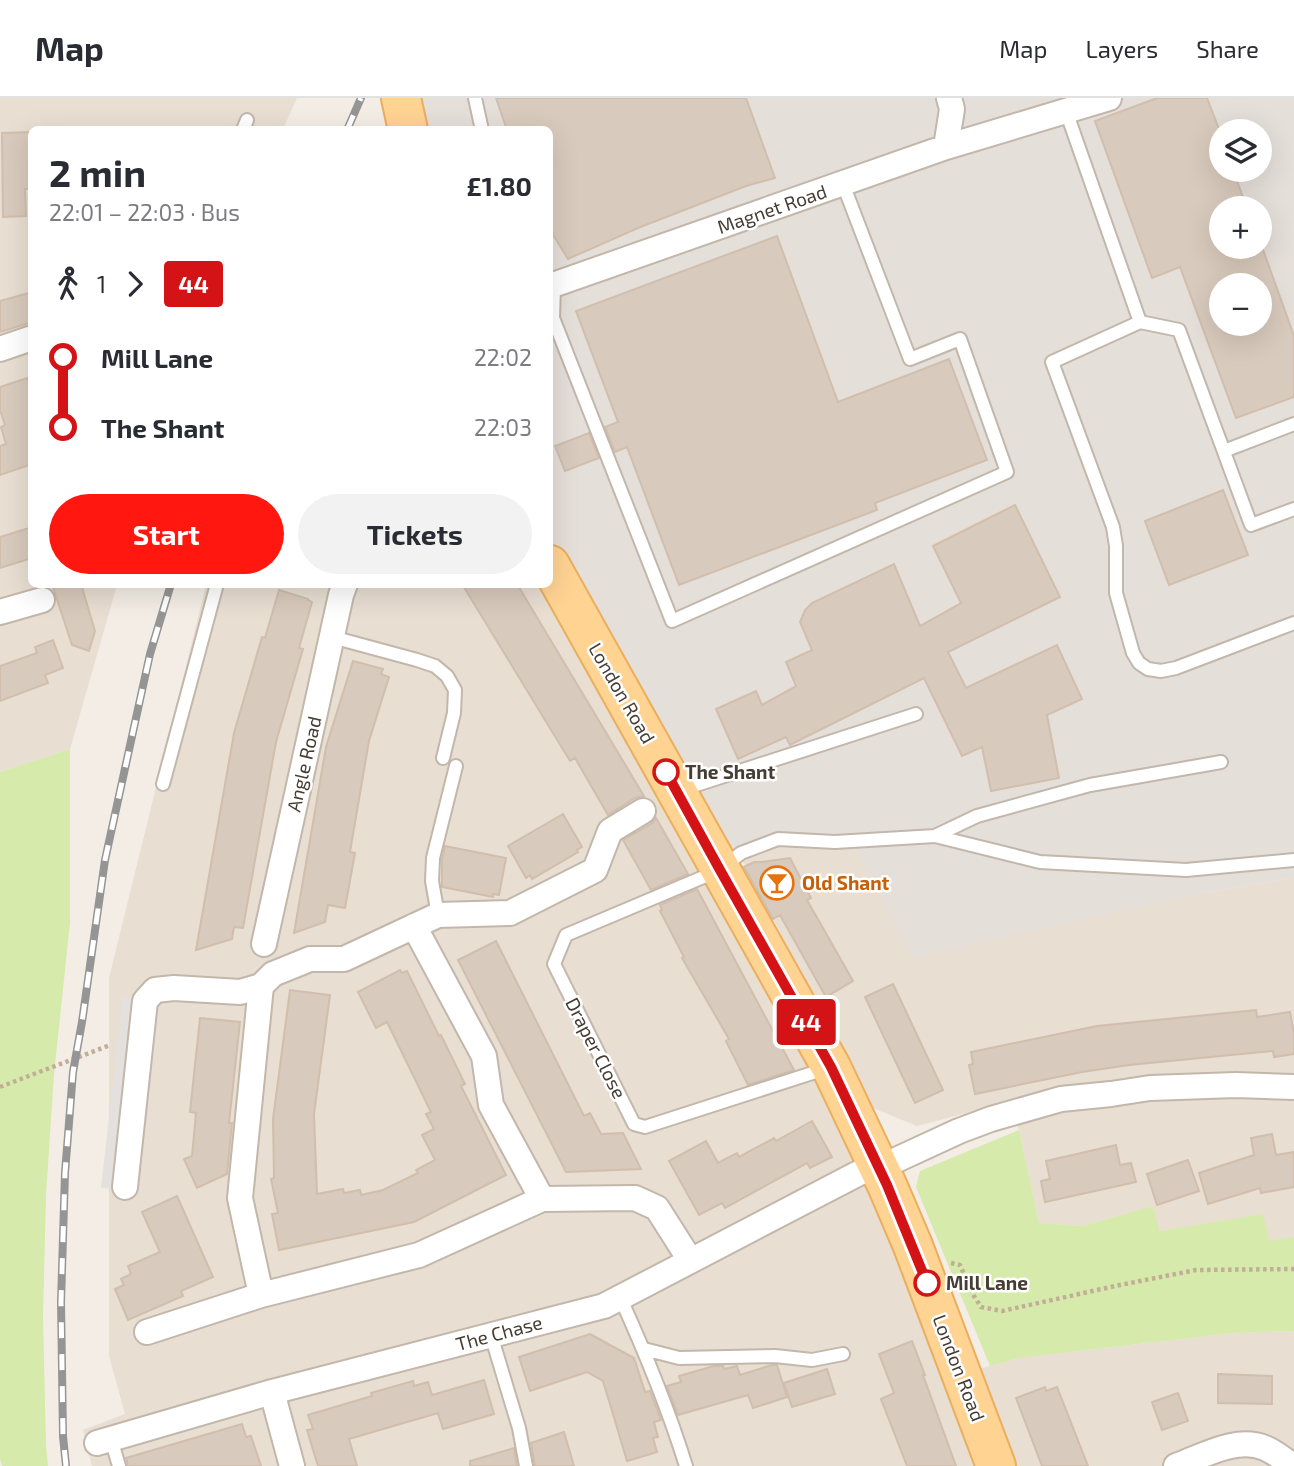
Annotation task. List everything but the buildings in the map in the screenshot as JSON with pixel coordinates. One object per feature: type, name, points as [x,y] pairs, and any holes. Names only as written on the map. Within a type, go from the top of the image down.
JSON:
[{"type":"main road","points":[[401,98],[407,126]]},
{"type":"main road","name":"London Road","points":[[553,570],[831,1067],[913,1246],[996,1466]]},
{"type":"street","points":[[946,147],[952,109],[949,98]]},
{"type":"street","name":"Magnet Road","points":[[553,282],[946,147],[1109,98]]},
{"type":"street","points":[[0,349],[28,339]]},
{"type":"street","name":"Angle Road","points":[[264,944],[344,588]]},
{"type":"street","points":[[0,612],[42,600]]},
{"type":"street","points":[[125,1186],[145,1001],[155,990],[174,988],[240,992],[261,986],[273,974],[310,959],[344,959],[438,915],[510,913],[595,870],[610,831],[643,811]]},
{"type":"street","points":[[414,926],[484,1056],[491,1105],[542,1199]]},
{"type":"street","points":[[261,986],[240,1198],[261,1295]]},
{"type":"street","points":[[877,1166],[991,1119],[1061,1099],[1150,1088],[1236,1085],[1294,1087]]},
{"type":"street","name":"The Chase","points":[[104,1441],[272,1392],[604,1306],[877,1166]]},
{"type":"street","points":[[147,1332],[261,1295],[419,1255],[542,1199],[635,1198],[657,1208],[690,1260]]},
{"type":"street","points":[[272,1392],[292,1466]]},
{"type":"street","points":[[1176,1466],[1231,1446],[1251,1443],[1267,1448],[1293,1466]]},
{"type":"lane","points":[[475,98],[481,126]]},
{"type":"lane","points":[[1066,111],[1140,323]]},
{"type":"lane","points":[[553,321],[672,621],[1007,472],[960,339],[910,359],[843,184]]},
{"type":"lane","points":[[1294,509],[1251,525],[1179,330],[1140,323],[1052,362],[1112,527],[1116,546],[1116,593],[1133,653],[1139,663],[1148,669],[1161,671],[1176,668],[1294,623]]},
{"type":"lane","points":[[1224,451],[1294,424]]},
{"type":"lane","points":[[163,784],[216,588]]},
{"type":"lane","points":[[332,637],[418,660],[435,666],[447,676],[455,690],[454,713],[443,758]]},
{"type":"lane","points":[[677,791],[916,714]]},
{"type":"lane","points":[[935,836],[976,816],[1090,785],[1221,762]]},
{"type":"lane","points":[[438,915],[432,881],[433,858],[456,766]]},
{"type":"lane","points":[[935,836],[1040,862],[1186,870],[1294,860]]},
{"type":"lane","name":"Draper Close","points":[[831,1067],[645,1128],[634,1124],[554,964],[566,935],[720,870],[741,853],[778,839],[835,842],[935,836]]},
{"type":"lane","points":[[620,1297],[644,1349],[685,1466]]},
{"type":"lane","points":[[491,1335],[519,1428],[526,1466]]},
{"type":"lane","points":[[644,1349],[679,1358],[775,1356],[812,1360],[843,1354]]},
{"type":"lane","points":[[104,1441],[119,1466]]},
{"type":"path","points":[[0,1087],[110,1045]]},
{"type":"path","points":[[981,1307],[1002,1311],[1196,1270],[1294,1269]]},
{"type":"shaded area","points":[[0,98],[297,98],[284,126],[28,126],[28,588],[116,588],[70,749],[0,772]]},
{"type":"shaded area","points":[[405,98],[1294,98],[1294,878],[1197,894],[913,958],[854,848],[762,845],[740,856],[704,840],[553,570],[553,126],[408,126]]},
{"type":"shaded area","points":[[205,588],[553,588],[656,753],[961,1374],[1019,1358],[1233,1333],[1294,1331],[1294,1466],[92,1466],[83,1430],[125,1414],[109,1356],[109,978]]},
{"type":"shaded area","points":[[762,845],[854,848],[1197,894],[1294,878],[1294,1237],[1270,1242],[1262,1215],[1158,1231],[1153,1206],[1082,1226],[1039,1223],[1019,1130],[1009,1102],[917,1126],[873,1108],[740,856]]},
{"type":"shaded area","points":[[123,996],[160,1000],[139,1191],[101,1188]]},
{"type":"green space","points":[[70,749],[70,923],[54,1074],[46,1195],[43,1317],[48,1466],[2,1466],[0,772]]},
{"type":"green space","points":[[1019,1130],[1039,1223],[1082,1226],[1153,1206],[1159,1231],[1263,1214],[1270,1241],[1294,1237],[1294,1331],[1233,1333],[1019,1358],[990,1366],[916,1187],[920,1171]]},
{"type":"railway","points":[[349,126],[361,98]]},
{"type":"railway","points":[[66,1466],[61,1302],[65,1173],[73,1072],[105,860],[150,654],[170,588]]},
{"type":"bus line","name":"44","points":[[666,772],[831,1067],[887,1185],[927,1283]]},
{"type":"place","name":"The Shant","points":[[666,772]]},
{"type":"place","name":"Old Shant","points":[[777,883]]},
{"type":"place","name":"Mill Lane","points":[[927,1283]]}]
